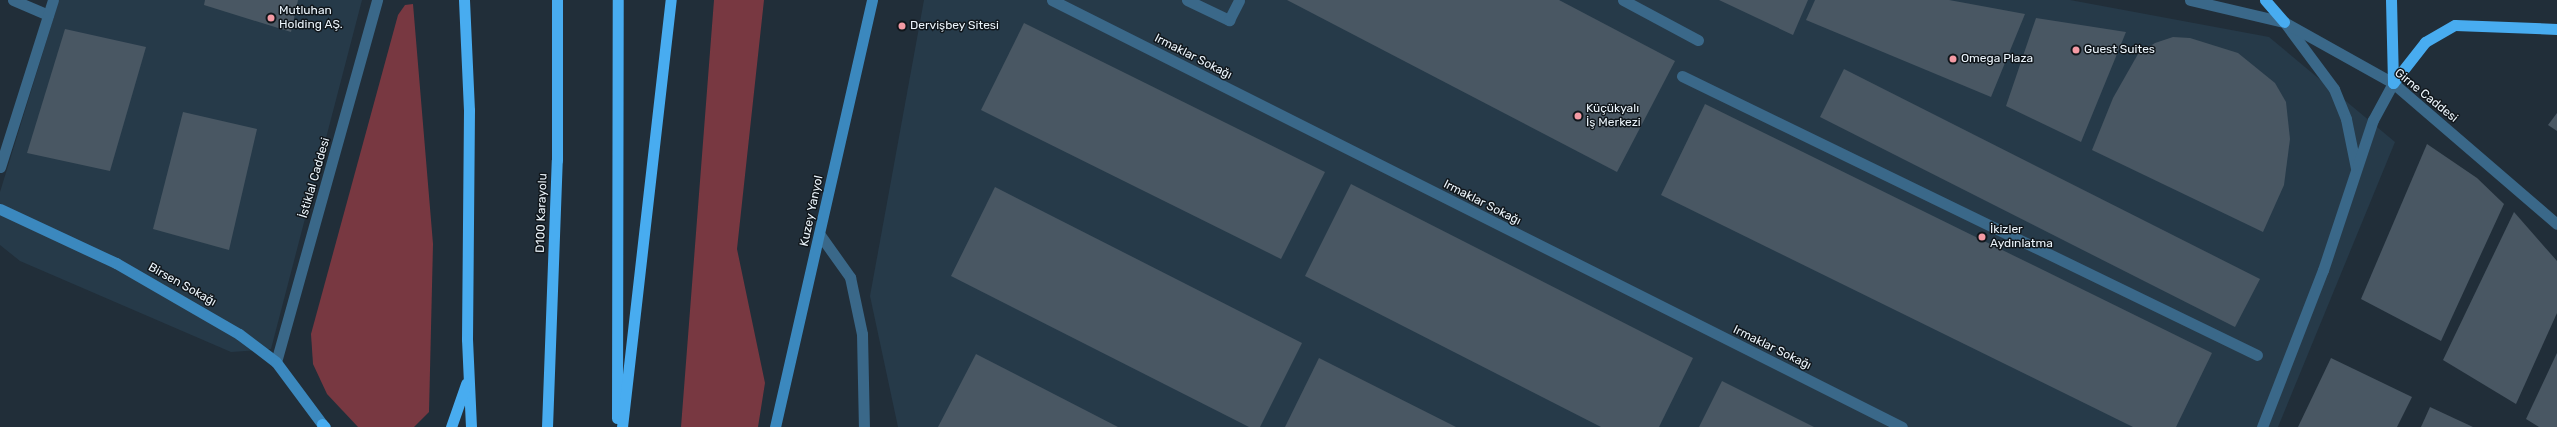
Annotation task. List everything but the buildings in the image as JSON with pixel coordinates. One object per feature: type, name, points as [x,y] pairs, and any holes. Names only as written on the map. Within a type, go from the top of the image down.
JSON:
[{"type":"highway","points":[[464,0],[469,110],[468,378],[471,427]]},
{"type":"highway","name":"D100 Karayolu","points":[[546,427],[557,160],[557,0]]},
{"type":"highway","points":[[617,427],[618,0]]},
{"type":"highway","points":[[670,24],[671,0]]},
{"type":"highway","points":[[622,427],[674,0]]},
{"type":"highway","points":[[2265,0],[2284,22]]},
{"type":"highway","points":[[2391,0],[2393,83]]},
{"type":"highway","points":[[2393,83],[2425,42],[2455,25],[2557,29]]},
{"type":"highway","points":[[451,427],[468,378]]},
{"type":"main road","name":"Kuzey Yanyol","points":[[775,427],[820,235],[872,0]]},
{"type":"main road","name":"Birsen Sokağı","points":[[0,209],[116,263],[197,308],[276,362],[324,426]]},
{"type":"street","points":[[13,0],[48,15]]},
{"type":"street","points":[[0,167],[53,0]]},
{"type":"street","name":"İstiklal Caddesi","points":[[276,362],[377,0]]},
{"type":"street","name":"Irmaklar Sokağı","points":[[1052,0],[1902,427]]},
{"type":"street","points":[[1187,0],[1229,20],[1239,0]]},
{"type":"street","points":[[1623,0],[1698,40]]},
{"type":"street","name":"Girne Caddesi","points":[[2190,0],[2284,22],[2393,83],[2557,224]]},
{"type":"street","points":[[2284,22],[2334,89],[2346,119],[2357,170]]},
{"type":"street","points":[[1682,76],[2257,355]]},
{"type":"street","points":[[2262,427],[2323,270],[2373,120],[2393,83]]},
{"type":"street","points":[[820,235],[850,277],[862,334],[864,427]]},
{"type":"shaded area","points":[[59,0],[362,0],[271,349],[231,352],[20,261],[0,245],[0,192]]},
{"type":"shaded area","points":[[714,0],[764,0],[737,249],[765,383],[758,427],[681,427]]},
{"type":"shaded area","points":[[924,0],[2070,0],[2269,37],[2395,142],[2278,427],[898,427],[870,296]]},
{"type":"shaded area","points":[[413,4],[433,244],[429,412],[414,427],[358,427],[327,394],[313,364],[311,334],[398,15],[405,5]]},
{"type":"place","name":"Mutluhan Holding AŞ.","points":[[271,18]]},
{"type":"place","name":"Dervişbey Sitesi","points":[[902,26]]},
{"type":"place","name":"Guest Suites","points":[[2076,50]]},
{"type":"place","name":"Omega Plaza","points":[[1953,59]]},
{"type":"place","name":"Küçükyalı İş Merkezi","points":[[1578,116]]},
{"type":"place","name":"İkizler Aydınlatma","points":[[1982,237]]}]
